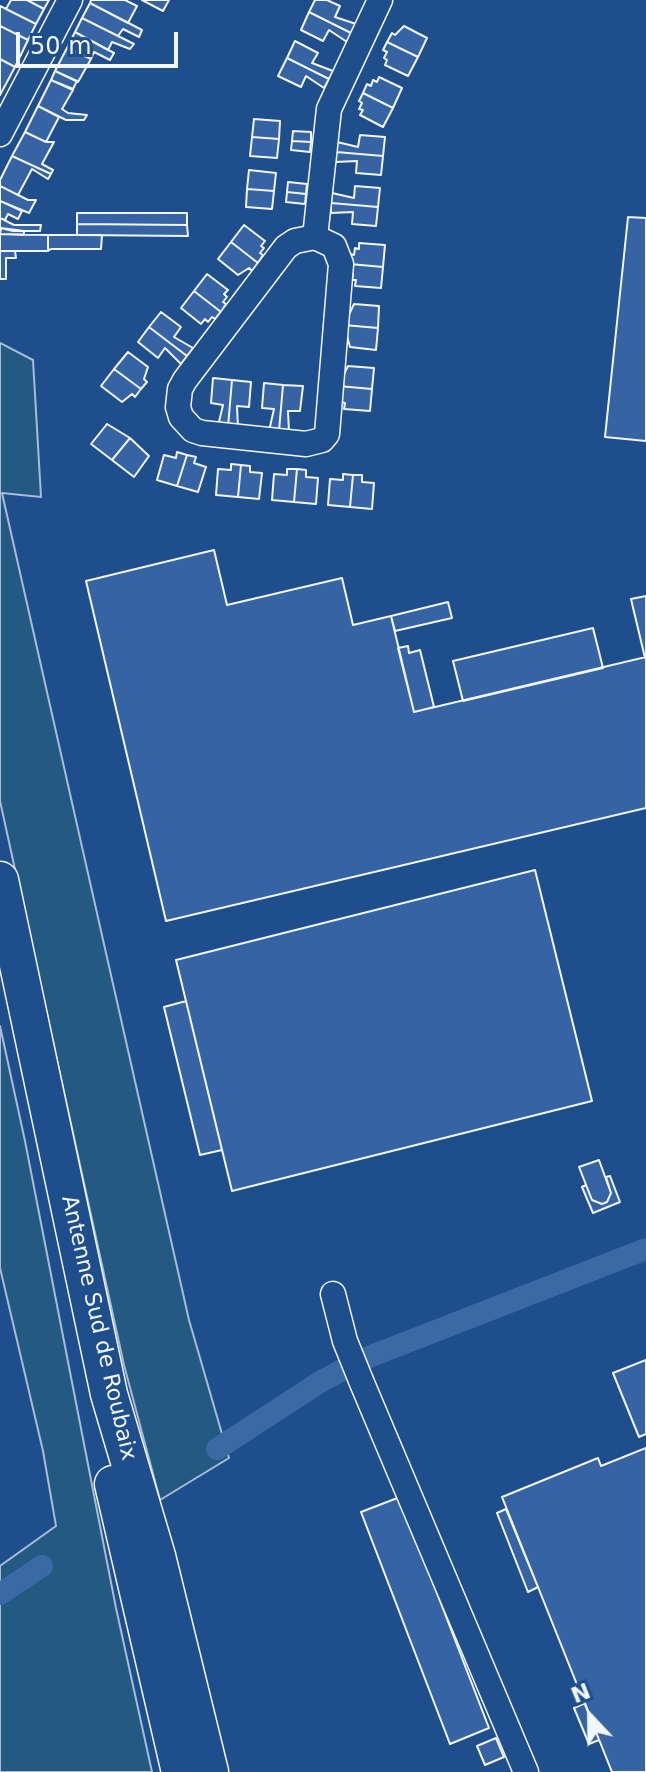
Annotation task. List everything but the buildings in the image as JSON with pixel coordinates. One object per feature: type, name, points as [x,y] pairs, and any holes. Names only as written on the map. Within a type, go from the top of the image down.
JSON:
[{"type":"highway","name":"Antenne Sud de Roubaix","points":[[0,880],[109,1394],[157,1556],[210,1772]]},
{"type":"highway","name":"Antenne Sud de Roubaix","points":[[0,950],[103,1442],[180,1772]]},
{"type":"street","points":[[0,134],[70,0]]},
{"type":"street","points":[[315,237],[329,109],[380,0]]},
{"type":"street","points":[[315,237],[334,246],[341,264],[327,434],[322,440],[306,444],[193,430],[181,417],[178,407],[180,389],[185,380],[286,247],[295,241],[315,237]]},
{"type":"street","points":[[333,1294],[345,1341],[526,1772]]},
{"type":"shaded area","points":[[0,343],[33,360],[41,497],[2,493],[189,1320],[229,1458],[160,1500],[124,1365],[0,801]]},
{"type":"shaded area","points":[[0,1026],[116,1608],[152,1772],[0,1772],[0,1566],[56,1526],[43,1451],[0,1268]]},
{"type":"waterway","points":[[217,1449],[320,1382],[361,1360],[646,1249]]},
{"type":"waterway","points":[[0,1594],[42,1566]]}]
